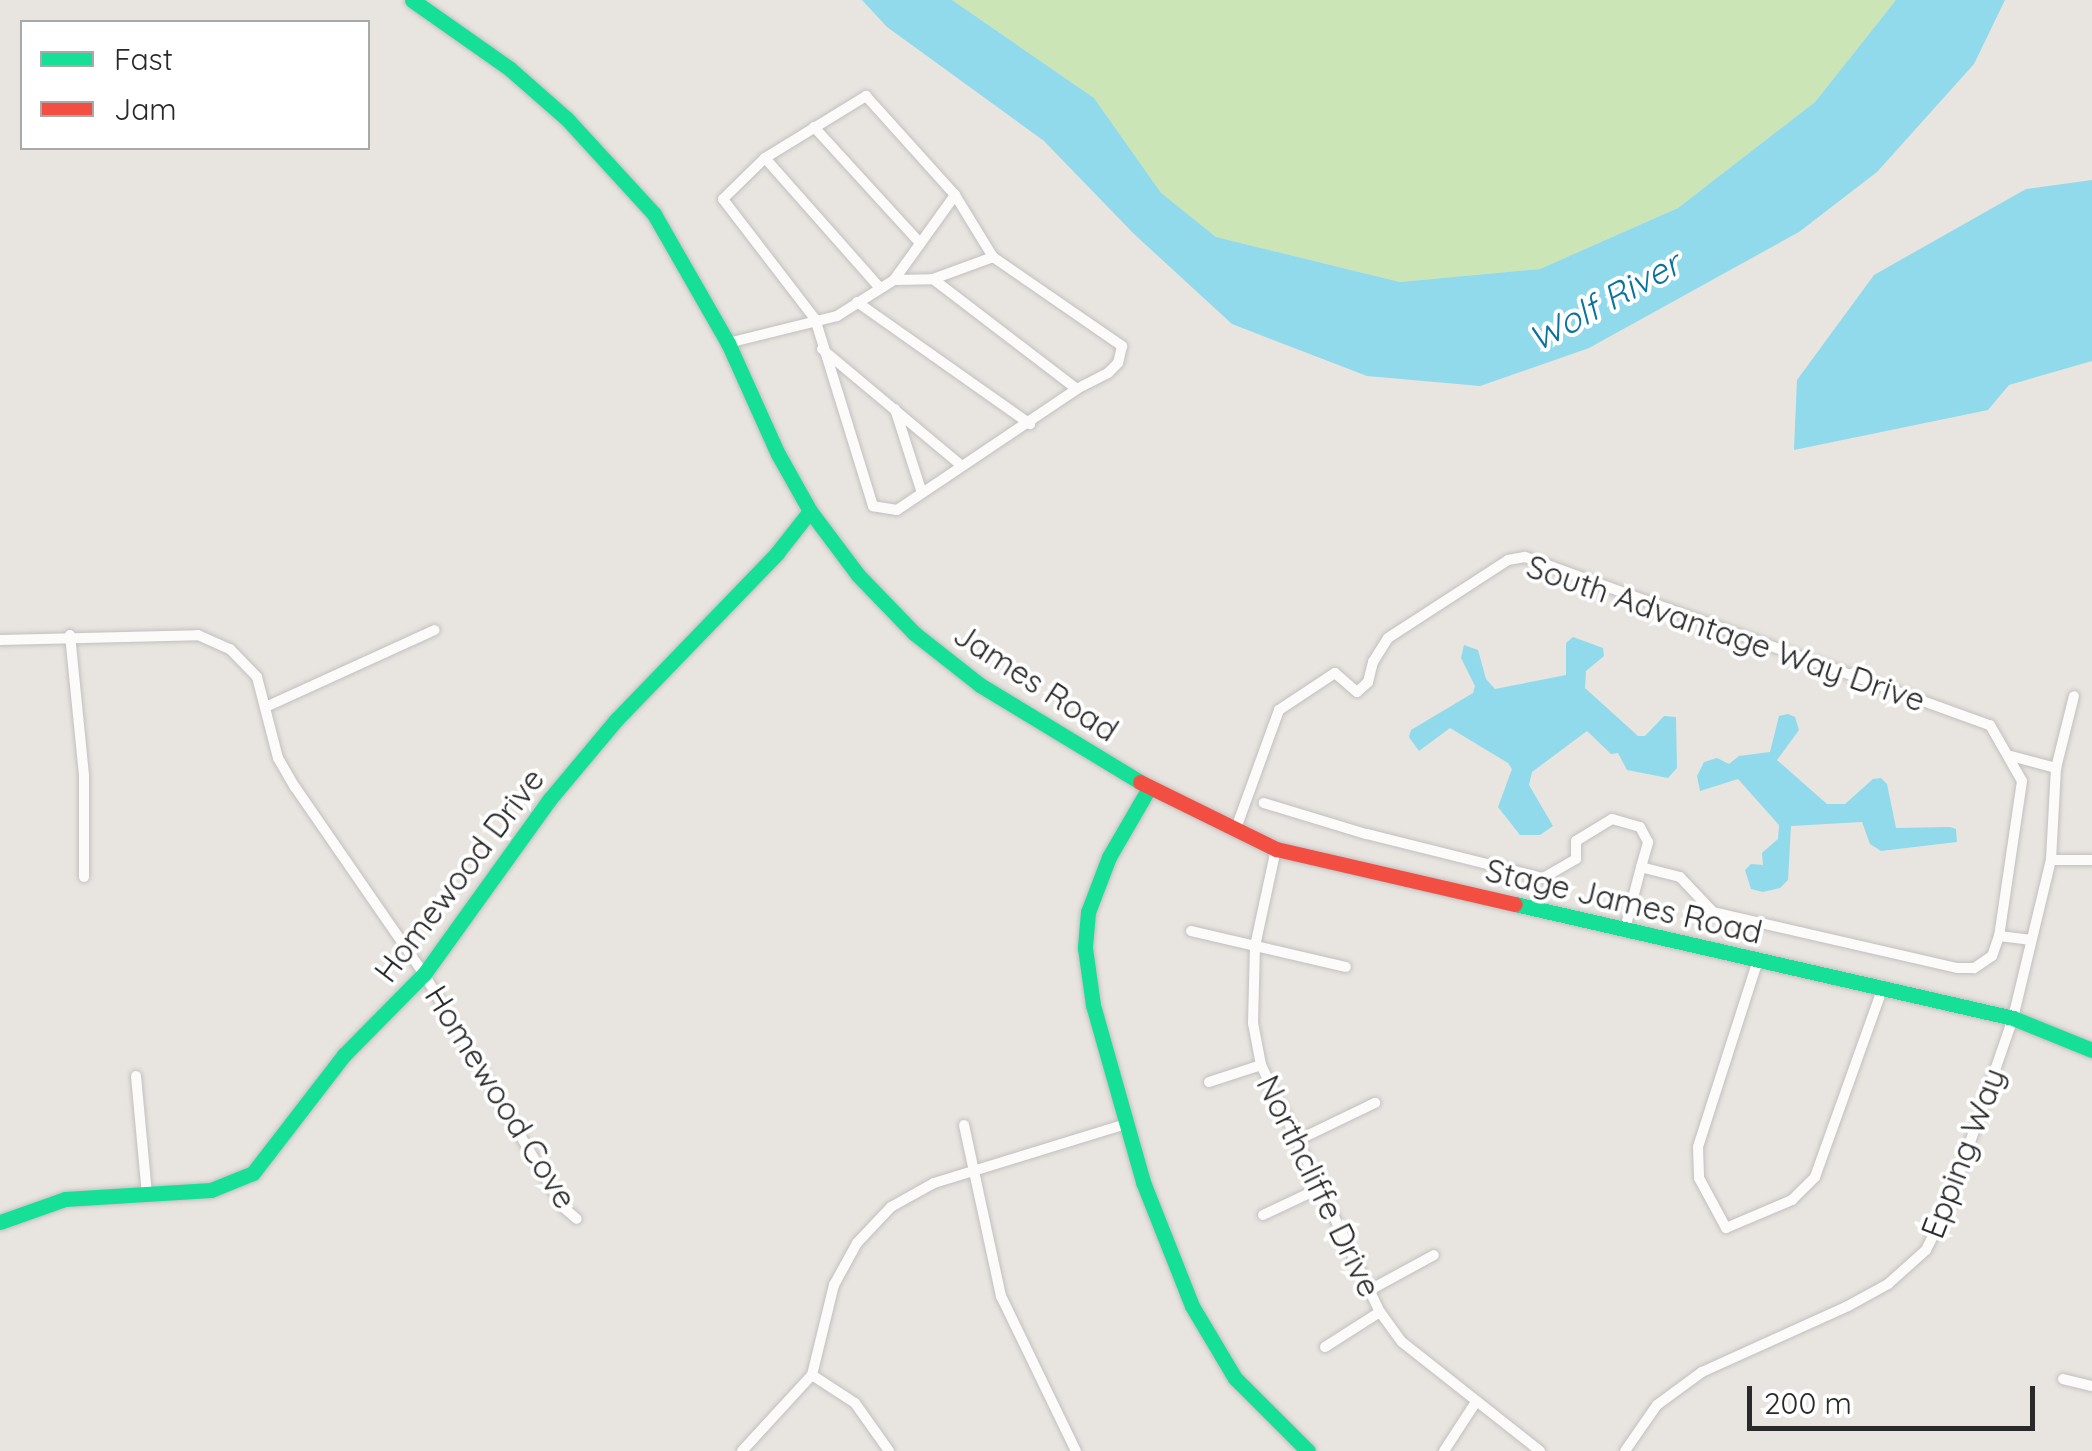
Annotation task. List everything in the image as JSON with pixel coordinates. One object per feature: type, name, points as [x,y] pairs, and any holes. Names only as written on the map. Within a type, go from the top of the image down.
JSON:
[{"type":"main road","name":"James Road","points":[[412,0],[510,69],[613,166],[654,214],[728,343],[778,454],[810,511],[858,575],[914,632],[980,685],[1149,788]]},
{"type":"main road","name":"Homewood Drive","points":[[0,1222],[65,1199],[211,1190],[253,1174],[344,1056],[424,974],[572,773],[616,720],[777,554],[810,511]]},
{"type":"main road","name":"Stage James Road","points":[[1149,788],[1276,849],[2014,1018],[2092,1050]]},
{"type":"main road","points":[[1149,788],[1101,874],[1085,933],[1093,1005],[1161,1234],[1206,1334],[1235,1378],[1308,1451]]},
{"type":"street","points":[[866,96],[955,195],[993,257],[1122,346],[1118,363],[1108,374],[1077,389],[897,510],[873,506],[815,319],[723,199],[765,158],[814,128],[866,96]]},
{"type":"street","points":[[814,128],[918,240]]},
{"type":"street","points":[[765,158],[879,287]]},
{"type":"street","points":[[894,280],[918,240],[955,195]]},
{"type":"street","points":[[728,343],[837,316],[894,280],[934,279],[993,257]]},
{"type":"street","points":[[934,279],[1077,389]]},
{"type":"street","points":[[858,302],[1030,424]]},
{"type":"street","points":[[822,349],[894,404],[962,466]]},
{"type":"street","points":[[894,404],[922,494]]},
{"type":"street","name":"South Advantage Way Drive","points":[[1235,830],[1279,710],[1336,673],[1357,692],[1368,682],[1372,662],[1388,638],[1508,560],[1526,557],[1990,725],[2010,756]]},
{"type":"street","points":[[268,706],[435,630]]},
{"type":"street","points":[[70,635],[84,776],[84,878]]},
{"type":"street","name":"Homewood Cove","points":[[0,640],[70,635],[198,635],[230,649],[257,677],[268,706],[278,758],[295,788],[424,974],[563,1207],[577,1219]]},
{"type":"street","name":"Epping Way","points":[[1625,1451],[1658,1405],[1702,1372],[1848,1306],[1888,1284],[1926,1250],[1948,1206],[2014,1018],[2051,860],[2056,768],[2074,696]]},
{"type":"street","points":[[2010,756],[2056,768]]},
{"type":"street","points":[[1642,867],[1680,877],[1714,912],[1958,968],[1974,968],[1992,956],[1999,936],[2022,781],[2010,756]]},
{"type":"street","points":[[1264,803],[1366,834],[1543,878],[1576,858],[1576,841],[1612,818],[1640,827],[1648,842],[1625,930]]},
{"type":"street","name":"Northcliffe Drive","points":[[1276,849],[1255,946],[1253,1023],[1261,1065],[1380,1312],[1402,1342],[1540,1451]]},
{"type":"street","points":[[2051,860],[2092,860]]},
{"type":"street","points":[[1191,931],[1346,967]]},
{"type":"street","points":[[1999,936],[2030,940]]},
{"type":"street","points":[[1758,960],[1698,1148],[1698,1178],[1726,1228],[1792,1200],[1814,1177],[1883,988]]},
{"type":"street","points":[[1209,1082],[1261,1065]]},
{"type":"street","points":[[136,1076],[147,1195]]},
{"type":"street","points":[[1296,1141],[1375,1103]]},
{"type":"street","points":[[964,1124],[1001,1296],[1076,1451]]},
{"type":"street","points":[[742,1451],[812,1375],[834,1284],[857,1244],[891,1207],[934,1183],[1126,1124]]},
{"type":"street","points":[[1263,1215],[1318,1189]]},
{"type":"street","points":[[1368,1290],[1434,1254]]},
{"type":"street","points":[[1325,1347],[1380,1312]]},
{"type":"street","points":[[812,1375],[864,1412],[890,1451]]},
{"type":"street","points":[[2063,1379],[2092,1386]]},
{"type":"street","points":[[1444,1451],[1476,1402]]},
{"type":"green space","points":[[952,0],[1896,0],[1815,102],[1678,208],[1540,269],[1400,282],[1216,237],[1161,194],[1094,98]]},
{"type":"water","name":"Wolf River","points":[[862,0],[952,0],[1094,98],[1161,193],[1216,237],[1400,282],[1540,269],[1678,208],[1815,102],[1896,0],[2005,0],[1974,64],[1877,172],[1799,232],[1589,348],[1480,386],[1367,376],[1232,324],[1134,234],[1044,141],[887,27]]},
{"type":"water","points":[[2092,180],[2092,361],[2009,385],[1988,410],[1794,450],[1797,380],[1874,275],[2026,189]]},
{"type":"water","points":[[1573,637],[1603,648],[1604,656],[1586,671],[1585,688],[1638,736],[1645,736],[1664,716],[1676,717],[1677,768],[1668,778],[1627,770],[1618,753],[1611,754],[1587,731],[1532,772],[1529,785],[1553,826],[1540,835],[1520,835],[1498,807],[1512,769],[1508,763],[1450,728],[1419,751],[1409,737],[1411,730],[1473,693],[1475,686],[1461,658],[1464,645],[1478,650],[1486,679],[1495,689],[1566,675],[1566,643]]},
{"type":"water","points":[[1779,716],[1795,717],[1799,730],[1777,760],[1827,804],[1845,804],[1873,779],[1881,778],[1887,784],[1896,828],[1950,827],[1956,829],[1957,842],[1881,851],[1870,844],[1862,822],[1791,826],[1788,880],[1780,888],[1763,892],[1751,889],[1745,870],[1751,864],[1763,865],[1762,853],[1778,839],[1779,825],[1738,779],[1700,791],[1697,776],[1704,762],[1717,758],[1729,764],[1739,756],[1770,752]]},
{"type":"traffic: fast","points":[[412,0],[510,69],[567,119],[654,214],[728,343],[778,454],[810,511],[858,575],[914,633],[980,685],[1140,782]]},
{"type":"traffic: fast","points":[[0,1222],[65,1199],[211,1190],[253,1173],[344,1055],[424,974],[549,800],[616,720],[777,553],[810,511]]},
{"type":"traffic: fast","points":[[1149,788],[1109,857],[1088,912],[1085,948],[1093,1005],[1143,1182],[1192,1306],[1235,1378],[1308,1451]]},
{"type":"traffic: fast","points":[[1515,904],[2013,1018],[2092,1050]]},
{"type":"traffic: jam","points":[[1140,782],[1276,849],[1515,904]]}]
